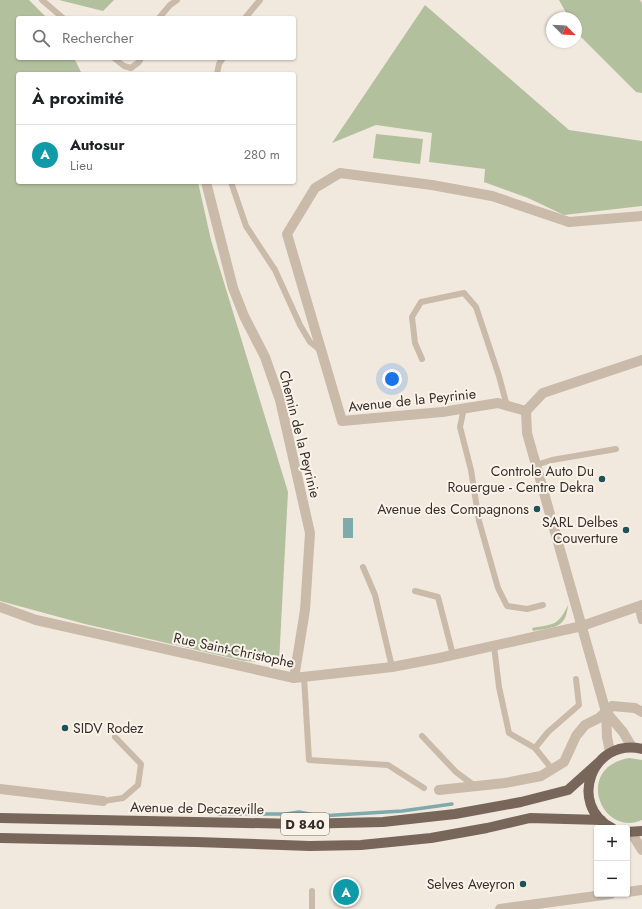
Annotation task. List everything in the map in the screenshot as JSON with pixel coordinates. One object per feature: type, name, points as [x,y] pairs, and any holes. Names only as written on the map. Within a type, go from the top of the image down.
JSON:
[{"type":"main road","points":[[610,752],[617,749],[637,748]]},
{"type":"main road","name":"Avenue de Decazeville","points":[[0,818],[298,824],[383,822],[455,814],[521,802],[568,790],[610,752]]},
{"type":"main road","points":[[597,764],[590,778],[588,793],[592,808],[601,820],[608,825]]},
{"type":"main road","name":"D 840","points":[[0,838],[310,846],[361,845],[431,838],[487,828],[530,818],[601,820]]},
{"type":"main road","points":[[630,832],[642,830]]},
{"type":"street","name":"Avenue de la Peyrinie","points":[[526,411],[498,403],[442,412],[342,422],[287,234],[315,188],[340,173],[492,196],[569,222],[642,216]]},
{"type":"street","name":"Chemin de la Peyrinie","points":[[207,184],[233,288],[244,316],[265,357],[280,400],[310,533],[299,678]]},
{"type":"street","points":[[610,752],[607,737],[606,712],[527,433],[526,411],[543,393],[642,360]]},
{"type":"street","name":"Rue Saint-Christophe","points":[[0,607],[36,620],[299,678],[392,667],[453,655],[582,626],[640,606]]},
{"type":"street","points":[[439,790],[505,783],[541,776],[564,762],[576,736],[585,725],[599,718],[612,706],[635,708],[642,712]]},
{"type":"street","points":[[606,712],[637,748]]},
{"type":"street","points":[[0,789],[103,801]]},
{"type":"street","points":[[630,833],[642,850]]},
{"type":"street","points":[[630,892],[642,890]]},
{"type":"street","points":[[500,909],[594,896]]},
{"type":"lane","points":[[42,0],[61,16]]},
{"type":"lane","points":[[162,16],[170,5],[177,0]]},
{"type":"lane","points":[[247,16],[260,0]]},
{"type":"lane","points":[[116,60],[124,66],[131,68],[140,60]]},
{"type":"lane","points":[[217,72],[221,60]]},
{"type":"lane","points":[[232,184],[246,226],[275,270],[300,325],[310,342],[321,350]]},
{"type":"lane","points":[[422,359],[415,343],[412,317],[421,302],[464,293],[476,307],[499,376],[507,406]]},
{"type":"lane","points":[[464,408],[460,427],[471,470],[479,521],[498,588],[506,606],[527,609],[543,605]]},
{"type":"lane","points":[[536,465],[552,460],[616,449]]},
{"type":"lane","points":[[364,567],[375,595],[392,667]]},
{"type":"lane","points":[[415,590],[438,597],[453,655]]},
{"type":"lane","points":[[640,606],[641,621]]},
{"type":"lane","points":[[494,646],[499,687],[509,734],[536,748],[552,769]]},
{"type":"lane","points":[[299,678],[309,760],[388,764],[424,788]]},
{"type":"lane","points":[[536,748],[548,732],[579,705],[576,678]]},
{"type":"lane","points":[[422,736],[456,772],[475,786]]},
{"type":"lane","points":[[103,801],[123,798],[138,784],[142,764],[115,737]]},
{"type":"lane","points":[[312,891],[312,909]]},
{"type":"green space","points":[[0,0],[29,0],[45,16],[16,16],[16,60],[75,60],[81,72],[16,72],[16,184],[198,184],[211,240],[288,492],[279,663],[244,661],[85,624],[0,601]]},
{"type":"green space","points":[[59,0],[114,0],[103,11]]},
{"type":"green space","points":[[559,0],[640,0],[642,3],[642,93],[636,92],[582,38],[582,12],[566,12]]},
{"type":"green space","points":[[425,5],[569,130],[642,141],[642,206],[564,215],[528,198],[484,182],[485,169],[429,162],[432,133],[376,125],[332,143]]},
{"type":"green space","points":[[376,134],[423,139],[420,164],[373,158]]},
{"type":"green space","points":[[568,605],[565,619],[558,626],[533,631],[532,628],[554,623],[561,617]]},
{"type":"green space","points":[[629,758],[642,760],[642,820],[628,823],[615,819],[606,811],[600,800],[598,787],[602,774],[612,764]]},
{"type":"water","points":[[343,518],[353,518],[353,538],[343,538]]},
{"type":"waterway","points":[[219,814],[286,814],[299,812],[320,816],[402,811],[452,804]]},
{"type":"place","name":"Controle Auto Du Rouergue - Centre Dekra","points":[[602,479]]},
{"type":"place","name":"Avenue des Compagnons","points":[[537,509]]},
{"type":"place","name":"SARL Delbes Couverture","points":[[626,530]]},
{"type":"place","name":"SIDV Rodez","points":[[65,728]]},
{"type":"place","name":"Selves Aveyron","points":[[523,884]]},
{"type":"place","name":"Autosur","points":[[346,892]]}]
